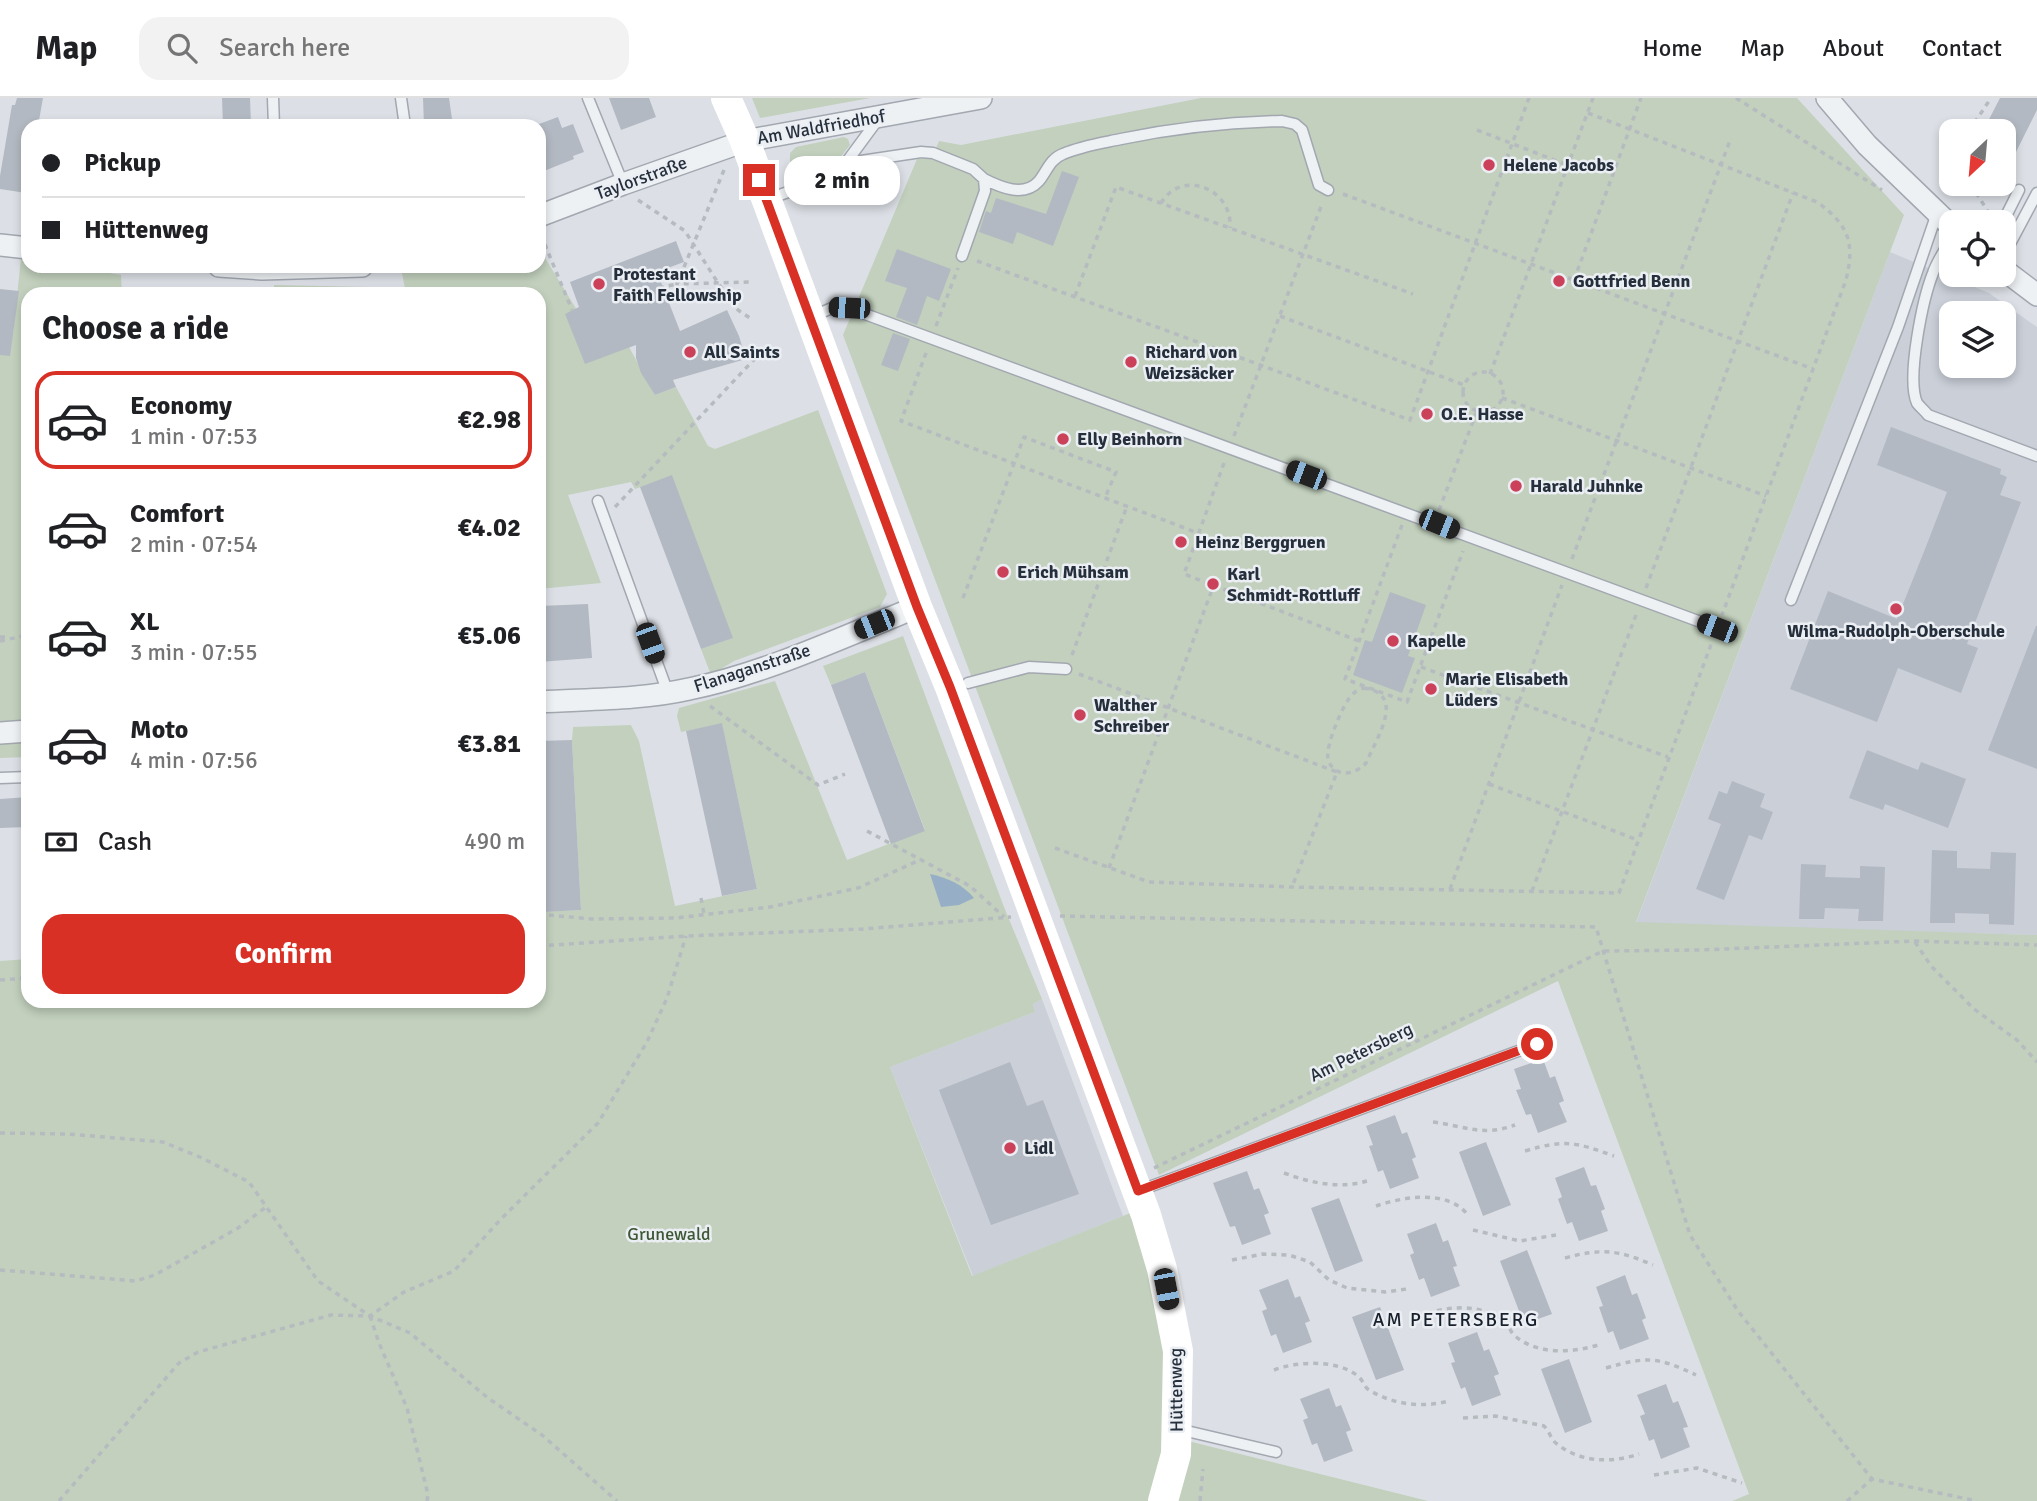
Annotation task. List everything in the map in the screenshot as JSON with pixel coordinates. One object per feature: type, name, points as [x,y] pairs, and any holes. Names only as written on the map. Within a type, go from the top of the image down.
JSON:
[{"type":"main road","name":"Hüttenweg","points":[[726,98],[736,152],[766,200],[917,607],[1046,916],[1137,1188],[1162,1269],[1178,1352],[1176,1454],[1163,1501]]},
{"type":"street","name":"Am Waldfriedhof","points":[[736,152],[879,118],[981,98]]},
{"type":"street","points":[[1827,98],[1867,145],[1939,215]]},
{"type":"street","name":"Taylorstraße","points":[[546,213],[623,184],[736,152]]},
{"type":"street","points":[[0,244],[21,247]]},
{"type":"street","points":[[2016,279],[2037,295]]},
{"type":"street","name":"Flanaganstraße","points":[[546,702],[668,693],[713,684],[917,607]]},
{"type":"street","points":[[0,733],[21,732]]},
{"type":"lane","points":[[274,98],[274,119]]},
{"type":"lane","points":[[401,98],[404,119]]},
{"type":"lane","points":[[588,98],[623,184]]},
{"type":"lane","points":[[766,200],[837,175],[879,118]]},
{"type":"lane","points":[[848,163],[921,152],[933,153],[973,169],[984,179],[1016,190],[1029,188],[1039,181],[1044,170],[1062,154],[1100,143],[1156,132],[1282,121],[1295,124],[1302,130],[1319,185],[1328,190]]},
{"type":"lane","points":[[962,256],[985,191],[984,179]]},
{"type":"lane","points":[[2009,210],[2019,190]]},
{"type":"lane","points":[[2016,232],[2037,193]]},
{"type":"lane","points":[[1791,600],[1898,327],[1939,232]]},
{"type":"lane","points":[[1939,261],[1924,300],[1914,368],[1914,390],[1918,404],[1928,415],[2037,456]]},
{"type":"lane","points":[[810,317],[832,307],[854,310],[1717,628]]},
{"type":"lane","points":[[598,501],[668,693]]},
{"type":"lane","points":[[968,682],[1029,667],[1066,669]]},
{"type":"lane","points":[[0,778],[21,777]]},
{"type":"lane","points":[[1137,1188],[1537,1044]]},
{"type":"lane","points":[[1178,1429],[1276,1452]]},
{"type":"path","points":[[1032,281],[1410,420],[1529,98]]},
{"type":"path","points":[[1490,374],[1593,98]]},
{"type":"path","points":[[1574,280],[1641,98]]},
{"type":"path","points":[[1736,98],[1887,193]]},
{"type":"path","points":[[1978,119],[1991,98]]},
{"type":"path","points":[[1055,848],[1149,882],[1619,893],[1846,280],[1851,258],[1846,233],[1834,214],[1817,202],[1588,113]]},
{"type":"path","points":[[1477,130],[1567,165]]},
{"type":"path","points":[[1450,889],[1663,313],[1731,138]]},
{"type":"path","points":[[677,284],[736,152]]},
{"type":"path","points":[[623,184],[629,193],[685,231],[738,310],[750,318]]},
{"type":"path","points":[[1161,204],[1174,188],[1184,185],[1204,187],[1223,200],[1231,217],[1230,228]]},
{"type":"path","points":[[1075,296],[1116,187],[1413,294]]},
{"type":"path","points":[[1240,420],[1328,190],[1813,369]]},
{"type":"path","points":[[1532,891],[1793,193]]},
{"type":"path","points":[[546,247],[572,310]]},
{"type":"path","points":[[659,288],[677,284],[750,282]]},
{"type":"path","points":[[1280,316],[1464,385]]},
{"type":"path","points":[[604,519],[762,351]]},
{"type":"path","points":[[1478,373],[1490,374],[1501,384],[1503,398],[1500,404],[1490,412],[1471,409],[1464,398],[1464,385],[1478,373]]},
{"type":"path","points":[[1503,398],[1766,496]]},
{"type":"path","points":[[1434,522],[1477,411]]},
{"type":"path","points":[[963,598],[1024,437],[1116,472],[1105,498]]},
{"type":"path","points":[[974,449],[1198,533]]},
{"type":"path","points":[[1218,478],[1184,575],[1359,641]]},
{"type":"path","points":[[1127,506],[1066,669],[1338,772],[1346,774],[1366,763],[1386,715],[1384,697],[1375,690],[1364,688],[1355,692],[1345,705],[1327,753],[1331,767],[1338,772]]},
{"type":"path","points":[[1407,512],[1345,679],[1407,702],[1469,536]]},
{"type":"path","points":[[1109,868],[1213,586]]},
{"type":"path","points":[[0,639],[21,636]]},
{"type":"path","points":[[1421,667],[1668,757]]},
{"type":"path","points":[[701,700],[818,785],[845,774]]},
{"type":"path","points":[[1292,887],[1338,772]]},
{"type":"path","points":[[1489,784],[1638,840]]},
{"type":"path","points":[[867,831],[970,886],[1004,917]]},
{"type":"path","points":[[546,915],[591,919],[676,918],[770,907],[858,888],[922,859]]},
{"type":"path","points":[[701,898],[704,914]]},
{"type":"path","points":[[546,946],[686,936],[863,929],[1046,916],[1596,927],[1690,1235],[1738,1311],[1872,1479],[1977,1501]]},
{"type":"path","points":[[59,1501],[179,1363],[198,1352],[331,1315],[370,1316],[404,1292],[454,1271],[500,1220],[598,1123],[647,1042],[667,998],[686,936]]},
{"type":"path","points":[[1603,951],[1700,950],[1915,941],[2037,945]]},
{"type":"path","points":[[1915,941],[1931,966],[1974,1009],[2017,1040],[2037,1062]]},
{"type":"path","name":"Am Petersberg","points":[[1137,1188],[1157,1165],[1603,951]]},
{"type":"path","points":[[0,980],[21,978]]},
{"type":"path","points":[[1433,1122],[1479,1132],[1492,1132],[1515,1125]]},
{"type":"path","points":[[0,1133],[68,1134],[163,1142],[249,1182],[318,1281],[370,1316],[410,1333],[488,1398],[542,1436],[617,1501]]},
{"type":"path","points":[[1525,1151],[1568,1142],[1614,1156]]},
{"type":"path","points":[[1284,1173],[1309,1182],[1325,1184],[1346,1185],[1367,1181]]},
{"type":"path","points":[[1376,1206],[1403,1199],[1427,1197],[1457,1206],[1467,1214]]},
{"type":"path","points":[[0,1270],[136,1281],[155,1275],[239,1228],[266,1207]]},
{"type":"path","points":[[1473,1230],[1520,1241],[1556,1235]]},
{"type":"path","points":[[1565,1258],[1585,1252],[1617,1251],[1653,1265]]},
{"type":"path","points":[[1231,1261],[1264,1254],[1289,1255],[1310,1262],[1329,1280],[1347,1288],[1385,1293],[1407,1289]]},
{"type":"path","points":[[1418,1317],[1444,1309],[1470,1308],[1502,1319],[1515,1336],[1540,1348],[1573,1351],[1598,1345]]},
{"type":"path","points":[[370,1316],[407,1408],[428,1495],[427,1501]]},
{"type":"path","points":[[1606,1368],[1629,1361],[1652,1359],[1661,1360],[1696,1375]]},
{"type":"path","points":[[1274,1370],[1302,1363],[1330,1365],[1359,1377],[1366,1388],[1409,1405],[1429,1406],[1449,1401]]},
{"type":"path","points":[[1463,1418],[1495,1416],[1544,1426],[1555,1443],[1594,1460],[1612,1462],[1639,1454]]},
{"type":"path","points":[[1654,1475],[1698,1468],[1742,1483]]},
{"type":"path","points":[[1200,1501],[1203,1469]]},
{"type":"path","points":[[1847,1501],[1872,1479]]},
{"type":"shaded area","name":"Wilma-Rudolph-Oberschule","points":[[1890,252],[1939,272],[1939,287],[1975,287],[2000,301],[1939,301],[1939,378],[2016,378],[2016,312],[2037,327],[2037,935],[1636,923]]},
{"type":"shaded area","points":[[1042,999],[1123,1216],[973,1276],[890,1067],[1035,1012],[1033,1004]]},
{"type":"green space","points":[[752,98],[870,98],[760,118]]},
{"type":"green space","points":[[1201,98],[1797,98],[1904,215],[1636,922],[2037,935],[2037,1501],[1732,1501],[1749,1494],[1558,981],[1159,1175],[843,335],[917,159],[932,158],[939,141],[961,145]]},
{"type":"green space","points":[[844,137],[850,145],[838,160],[797,170],[790,162],[790,153],[796,147]]},
{"type":"green space","points":[[21,258],[21,273],[121,275],[122,287],[21,287],[21,722],[0,724],[0,333],[13,334]]},
{"type":"green space","points":[[546,259],[605,356],[629,347],[655,395],[676,387],[708,446],[715,449],[818,410],[887,594],[880,607],[734,661],[711,675],[701,649],[732,638],[672,476],[635,489],[631,482],[568,495],[601,583],[546,588],[546,287],[405,287],[402,273],[546,273]]},
{"type":"green space","points":[[274,285],[368,287],[274,287]]},
{"type":"green space","name":"Grunewald","points":[[903,636],[1004,907],[1042,999],[1033,1004],[1035,1012],[890,1067],[972,1276],[1133,1212],[1163,1329],[1164,1435],[1428,1501],[0,1501],[0,961],[21,960],[21,1008],[546,1008],[546,912],[581,910],[573,727],[631,725],[639,741],[675,906],[757,889],[722,724],[681,732],[677,716],[679,708],[775,681],[847,860],[925,830],[865,672],[831,685],[823,666]]},
{"type":"green space","points":[[21,742],[21,757],[0,758],[0,743]]},
{"type":"water","points":[[930,874],[954,882],[974,898],[959,905],[941,907]]},
{"type":"building","points":[[17,98],[43,98],[39,119],[21,119],[21,192],[0,189],[12,105],[15,105]]},
{"type":"building","points":[[222,98],[250,98],[251,119],[223,119]]},
{"type":"building","points":[[423,98],[449,98],[452,119],[424,119]]},
{"type":"building","points":[[609,98],[649,98],[656,117],[621,130]]},
{"type":"building","points":[[2000,98],[2037,98],[2037,110],[2016,152],[2016,119],[1989,119]]},
{"type":"building","points":[[558,117],[562,128],[573,124],[584,152],[546,170],[546,121]]},
{"type":"building","points":[[1062,171],[1079,177],[1053,246],[1017,232],[1013,244],[979,232],[986,211],[991,213],[996,198],[1046,214]]},
{"type":"building","points":[[676,241],[684,262],[657,272],[680,331],[727,310],[746,359],[673,380],[676,387],[655,395],[641,373],[636,358],[636,345],[585,364],[565,314],[579,307],[570,282]]},
{"type":"building","points":[[897,249],[951,269],[939,301],[927,296],[917,325],[896,317],[907,288],[885,281]]},
{"type":"building","points":[[0,289],[19,291],[10,356],[0,355]]},
{"type":"building","points":[[893,333],[910,339],[898,371],[881,365]]},
{"type":"building","points":[[1891,427],[2001,469],[2000,474],[2007,477],[2000,495],[2021,502],[1967,644],[1978,648],[1961,693],[1898,668],[1877,722],[1790,689],[1828,591],[1897,619],[1927,544],[1947,492],[1877,465]]},
{"type":"building","points":[[672,475],[733,638],[701,649],[640,487]]},
{"type":"building","name":"Kapelle","points":[[1390,592],[1426,605],[1408,656],[1415,658],[1402,693],[1353,675],[1365,640],[1372,642]]},
{"type":"building","points":[[588,604],[592,658],[546,661],[546,606]]},
{"type":"building","points":[[2037,626],[2037,769],[1988,750]]},
{"type":"building","points":[[865,672],[925,831],[891,844],[831,685]]},
{"type":"building","points":[[722,723],[757,889],[722,896],[686,731]]},
{"type":"building","points":[[572,740],[581,910],[546,912],[546,741]]},
{"type":"building","points":[[1867,750],[1918,770],[1921,762],[1966,779],[1948,828],[1885,804],[1883,810],[1849,798]]},
{"type":"building","points":[[1732,781],[1765,794],[1760,807],[1773,812],[1762,840],[1749,835],[1724,900],[1696,889],[1721,824],[1708,819],[1719,791],[1727,794]]},
{"type":"building","points":[[21,798],[21,827],[0,828],[0,799]]},
{"type":"building","points":[[1932,850],[1957,851],[1957,868],[1990,869],[1991,852],[2016,853],[2014,925],[1989,924],[1989,914],[1955,913],[1955,923],[1930,923]]},
{"type":"building","points":[[1801,864],[1826,865],[1825,877],[1860,878],[1860,866],[1885,867],[1883,921],[1858,921],[1859,909],[1825,908],[1824,919],[1799,919]]},
{"type":"building","points":[[1543,1059],[1550,1078],[1555,1076],[1564,1101],[1559,1103],[1567,1122],[1538,1133],[1531,1114],[1526,1115],[1516,1090],[1521,1089],[1514,1069]]},
{"type":"building","name":"Lidl","points":[[1010,1062],[1027,1106],[1043,1100],[1079,1194],[991,1225],[939,1090]]},
{"type":"building","points":[[1395,1115],[1402,1134],[1407,1132],[1416,1157],[1412,1159],[1419,1178],[1390,1189],[1383,1170],[1378,1172],[1369,1146],[1373,1145],[1366,1126]]},
{"type":"building","points":[[1486,1142],[1511,1205],[1483,1216],[1459,1152]]},
{"type":"building","points":[[1584,1167],[1591,1186],[1596,1185],[1605,1209],[1601,1211],[1608,1231],[1579,1241],[1572,1222],[1567,1224],[1558,1199],[1562,1197],[1555,1178]]},
{"type":"building","points":[[1247,1171],[1254,1190],[1259,1188],[1269,1213],[1264,1215],[1271,1234],[1242,1245],[1235,1226],[1230,1227],[1213,1183]]},
{"type":"building","points":[[1339,1198],[1363,1261],[1335,1272],[1311,1208]]},
{"type":"building","points":[[1436,1223],[1443,1242],[1448,1240],[1457,1266],[1453,1267],[1460,1286],[1431,1297],[1424,1278],[1419,1280],[1410,1255],[1414,1253],[1407,1234]]},
{"type":"building","points":[[1527,1250],[1552,1314],[1524,1324],[1500,1261]]},
{"type":"building","points":[[1625,1275],[1632,1295],[1637,1293],[1646,1318],[1642,1320],[1649,1339],[1620,1350],[1613,1331],[1608,1333],[1599,1307],[1603,1306],[1596,1287]]},
{"type":"building","points":[[1288,1279],[1295,1298],[1300,1296],[1310,1321],[1305,1323],[1312,1342],[1283,1353],[1276,1334],[1271,1336],[1262,1311],[1267,1309],[1259,1290]]},
{"type":"building","points":[[1380,1307],[1404,1370],[1376,1380],[1352,1317]]},
{"type":"building","points":[[1477,1332],[1484,1351],[1489,1349],[1499,1374],[1494,1376],[1501,1395],[1472,1406],[1465,1387],[1461,1389],[1451,1363],[1455,1362],[1448,1343]]},
{"type":"building","points":[[1569,1359],[1592,1422],[1565,1433],[1541,1369]]},
{"type":"building","points":[[1666,1384],[1673,1403],[1678,1401],[1688,1427],[1683,1428],[1690,1447],[1661,1459],[1654,1439],[1649,1441],[1640,1416],[1645,1414],[1637,1395]]},
{"type":"building","points":[[1329,1388],[1336,1407],[1341,1405],[1351,1430],[1346,1432],[1353,1451],[1324,1462],[1317,1443],[1312,1445],[1303,1420],[1308,1418],[1300,1399]]},
{"type":"place","name":"Helene Jacobs","points":[[1489,165]]},
{"type":"place","name":"Gottfried Benn","points":[[1559,281]]},
{"type":"place","name":"Protestant Faith Fellowship","points":[[599,284]]},
{"type":"place","name":"All Saints","points":[[690,352]]},
{"type":"place","name":"Richard von Weizsäcker","points":[[1131,362]]},
{"type":"place","name":"O.E. Hasse","points":[[1427,414]]},
{"type":"place","name":"Elly Beinhorn","points":[[1063,439]]},
{"type":"place","name":"Harald Juhnke","points":[[1516,486]]},
{"type":"place","name":"Heinz Berggruen","points":[[1181,542]]},
{"type":"place","name":"Erich Mühsam","points":[[1003,572]]},
{"type":"place","name":"Karl Schmidt-Rottluff","points":[[1213,584]]},
{"type":"place","name":"Wilma-Rudolph-Oberschule","points":[[1896,609]]},
{"type":"place","name":"Kapelle","points":[[1393,641]]},
{"type":"place","name":"Marie Elisabeth Lüders","points":[[1431,689]]},
{"type":"place","name":"Walther Schreiber","points":[[1080,715]]},
{"type":"place","name":"Lidl","points":[[1010,1148]]},
{"type":"district","name":"AM PETERSBERG","points":[[1456,1319]]},
{"type":"route","points":[[759,180],[1138,1191],[1537,1044]]}]
